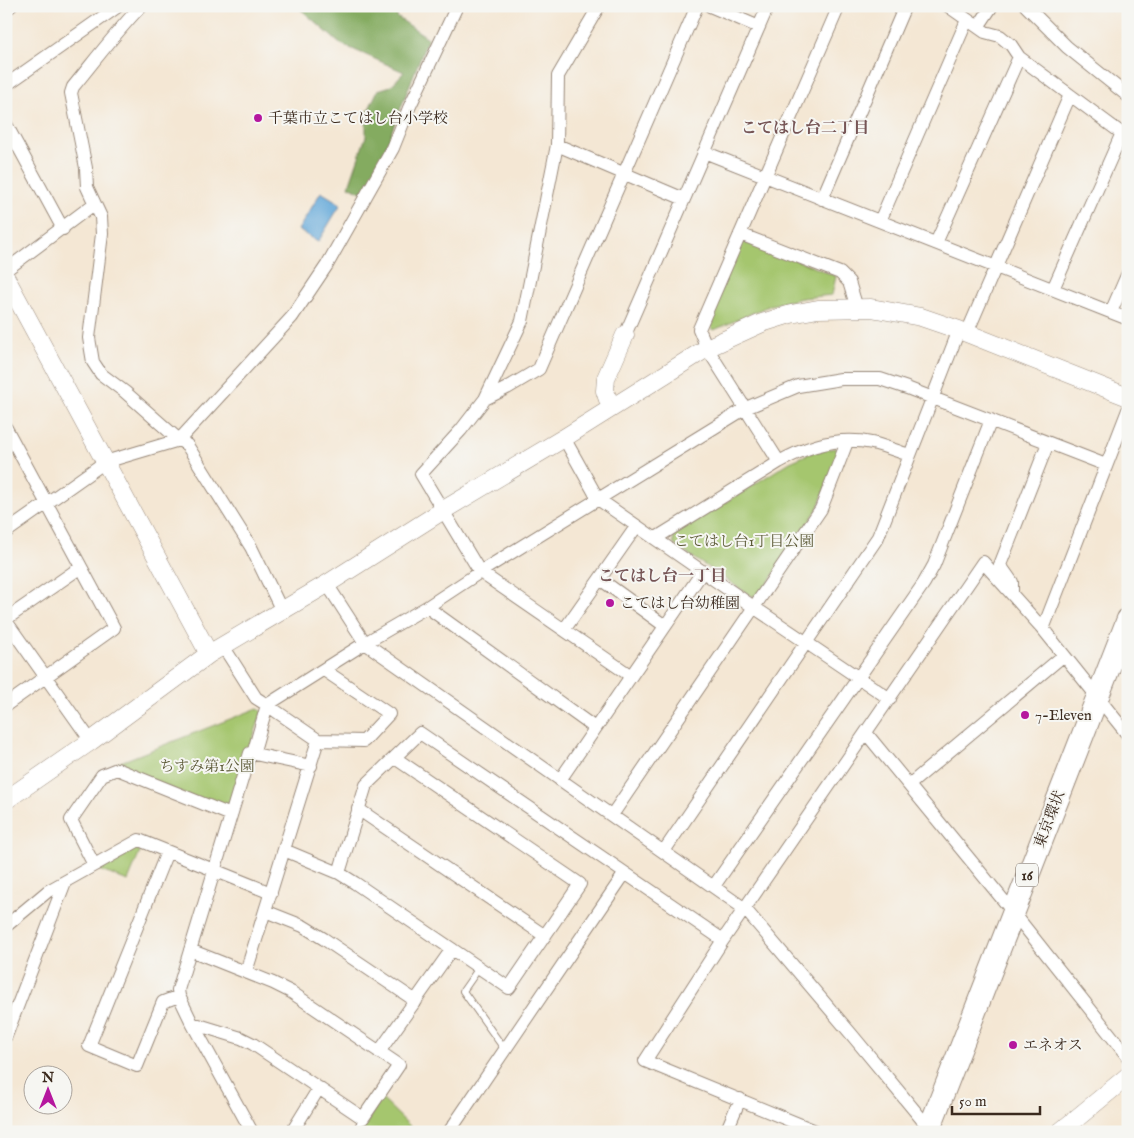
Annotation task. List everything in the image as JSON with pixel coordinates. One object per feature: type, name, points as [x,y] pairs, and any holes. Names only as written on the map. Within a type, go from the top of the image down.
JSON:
[{"type":"highway","name":"東京環状","points":[[933,1130],[1103,704],[1128,619]]},
{"type":"highway","name":"東京環状","points":[[1103,704],[1128,662]]},
{"type":"street","points":[[6,10],[11,6]]},
{"type":"street","points":[[6,85],[116,6],[122,26]]},
{"type":"street","points":[[141,6],[122,26],[113,40],[73,87],[71,93],[86,168],[87,187],[101,217],[102,234],[89,338],[93,362],[101,374],[126,392],[187,445],[252,547],[282,611]]},
{"type":"street","points":[[6,532],[105,462],[179,440],[292,317],[327,265],[393,148],[409,108],[457,6]]},
{"type":"street","points":[[599,6],[558,76],[557,145],[522,321],[485,399],[461,430],[421,474],[480,572],[631,676]]},
{"type":"street","points":[[485,399],[539,368],[697,6]]},
{"type":"street","points":[[710,6],[759,27]]},
{"type":"street","points":[[611,408],[605,391],[606,378],[768,6]]},
{"type":"street","points":[[779,462],[707,348],[699,330],[839,6]]},
{"type":"street","points":[[822,199],[905,6]]},
{"type":"street","points":[[948,6],[985,32],[1000,36],[1011,45],[1019,57],[1125,135],[1053,289]]},
{"type":"street","points":[[978,27],[992,6]]},
{"type":"street","points":[[1026,6],[1067,47],[1128,96]]},
{"type":"street","points":[[880,221],[967,20]]},
{"type":"street","points":[[936,243],[1019,57]]},
{"type":"street","points":[[664,851],[878,537],[932,398],[995,267],[1070,95]]},
{"type":"street","points":[[6,124],[63,229]]},
{"type":"street","points":[[557,145],[684,199]]},
{"type":"street","points":[[704,152],[1128,319]]},
{"type":"street","points":[[6,270],[94,204]]},
{"type":"street","points":[[740,234],[840,273],[849,282],[857,308]]},
{"type":"street","points":[[1111,312],[1128,274]]},
{"type":"street","points":[[6,278],[105,462],[216,650],[256,698],[318,740],[364,741],[389,714],[324,670]]},
{"type":"street","points":[[6,800],[216,650],[327,584],[707,348],[762,323],[791,314],[818,309],[871,308],[921,317],[1128,397]]},
{"type":"street","points":[[253,754],[267,706],[365,643],[428,606],[746,408],[798,386],[841,379],[880,380],[991,420],[1106,465]]},
{"type":"street","points":[[1043,629],[1128,410]]},
{"type":"street","points":[[714,886],[924,583],[934,565],[991,420]]},
{"type":"street","points":[[6,705],[114,628],[47,502],[8,437]]},
{"type":"street","points":[[564,438],[598,499],[754,608],[890,699]]},
{"type":"street","points":[[612,815],[821,509],[846,442]]},
{"type":"street","points":[[656,538],[779,462],[795,453],[820,444],[871,443],[909,455]]},
{"type":"street","points":[[1012,594],[1012,582],[1000,565],[1048,443]]},
{"type":"street","points":[[564,630],[636,527]]},
{"type":"street","points":[[818,1132],[645,1061],[723,940],[984,562],[1043,629],[1128,735]]},
{"type":"street","points":[[81,567],[6,620],[91,741]]},
{"type":"street","points":[[560,780],[703,571]]},
{"type":"street","points":[[600,579],[665,626]]},
{"type":"street","points":[[327,584],[365,643],[745,909],[933,1130]]},
{"type":"street","points":[[428,606],[595,728]]},
{"type":"street","points":[[909,786],[1064,655]]},
{"type":"street","points":[[339,873],[366,785],[420,733],[723,940]]},
{"type":"street","points":[[866,733],[1128,1056]]},
{"type":"street","points":[[246,972],[318,740]]},
{"type":"street","points":[[252,1132],[192,1023],[178,990],[250,753],[310,766]]},
{"type":"street","points":[[284,850],[339,873],[510,988],[580,884],[395,758]]},
{"type":"street","points":[[94,865],[71,820],[102,774],[117,769],[231,815]]},
{"type":"street","points":[[358,809],[545,936]]},
{"type":"street","points":[[6,926],[48,891],[139,840],[271,893]]},
{"type":"street","points":[[167,852],[89,1046],[137,1066],[163,1002],[179,996]]},
{"type":"street","points":[[449,1132],[626,874]]},
{"type":"street","points":[[6,1036],[65,882]]},
{"type":"street","points":[[265,911],[310,930],[416,1001]]},
{"type":"street","points":[[380,1052],[452,949]]},
{"type":"street","points":[[190,950],[291,992],[399,1065],[363,1118],[253,1044],[241,1038],[192,1023]]},
{"type":"street","points":[[1060,1132],[1128,1076]]},
{"type":"street","points":[[292,1132],[319,1088]]},
{"type":"street","points":[[726,1132],[740,1099]]},
{"type":"lane","points":[[479,968],[463,991],[505,1050]]},
{"type":"lane","points":[[355,1132],[363,1118]]},
{"type":"green space","points":[[297,6],[398,6],[397,17],[428,38],[367,195],[349,186],[366,136],[366,115],[378,90],[391,86],[404,72],[339,43]]},
{"type":"green space","points":[[748,241],[836,276],[832,295],[802,298],[771,305],[714,330],[707,323],[740,243]]},
{"type":"green space","name":"こてはし台1丁目公園","points":[[836,448],[839,453],[817,510],[759,596],[751,596],[674,545],[673,535],[790,462],[813,452]]},
{"type":"green space","name":"ちすみ第1公園","points":[[258,708],[262,712],[229,807],[221,809],[113,765]]},
{"type":"green space","points":[[143,845],[128,881],[99,870]]},
{"type":"green space","points":[[381,1098],[413,1129],[411,1132],[361,1132]]},
{"type":"water","points":[[321,192],[341,204],[318,242],[298,230]]},
{"type":"place","name":"千葉市立こてはし台小学校","points":[[258,118]]},
{"type":"place","name":"こてはし台幼稚園","points":[[610,603]]},
{"type":"place","name":"7-Eleven","points":[[1025,715]]},
{"type":"place","name":"エネオス","points":[[1013,1045]]},
{"type":"district","name":"こてはし台二丁目","points":[[805,127]]},
{"type":"district","name":"こてはし台一丁目","points":[[662,575]]}]
